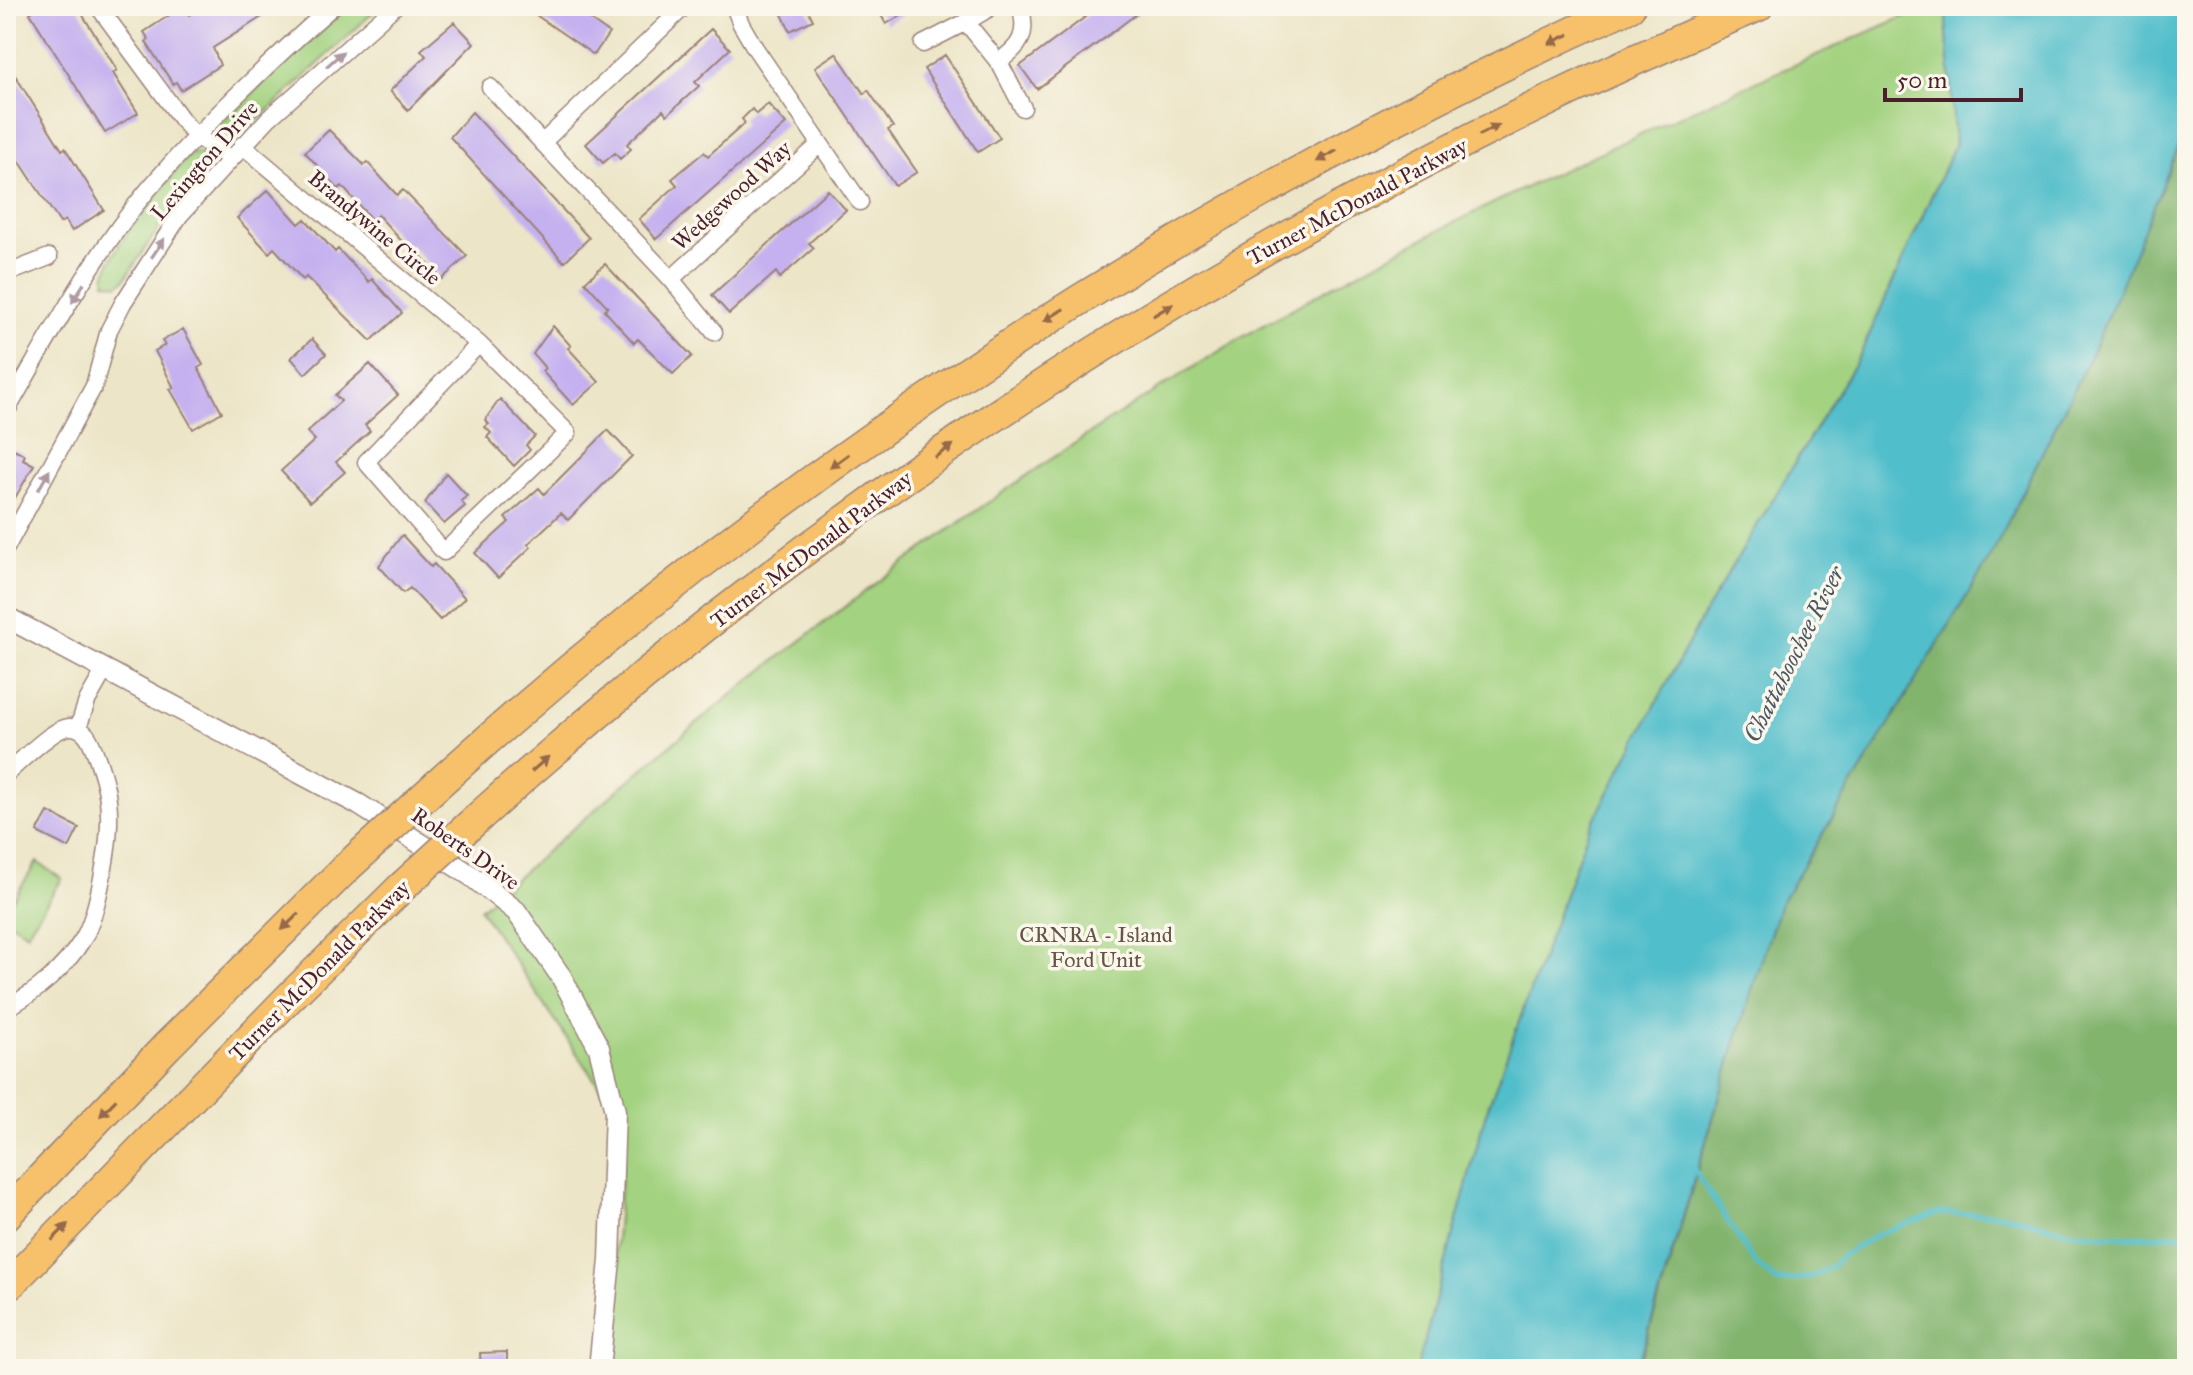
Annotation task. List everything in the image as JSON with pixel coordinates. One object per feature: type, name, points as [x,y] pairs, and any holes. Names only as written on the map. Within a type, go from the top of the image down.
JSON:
[{"type":"highway","points":[[6,1215],[168,1045],[346,868],[571,669],[727,543],[989,357],[1161,250],[1309,166],[1469,82],[1630,6]]},
{"type":"highway","name":"Turner McDonald Parkway","points":[[6,1288],[267,1020],[403,886],[622,694],[776,572],[936,456],[1100,349],[1308,225],[1435,157],[1567,92],[1758,6]]},
{"type":"street","points":[[98,6],[182,120],[197,137],[230,158]]},
{"type":"street","name":"Lexington Drive","points":[[6,412],[107,245],[146,192],[239,91],[333,6]]},
{"type":"street","name":"Lexington Drive","points":[[6,548],[94,386],[109,330],[127,295],[180,215],[242,145],[395,6]]},
{"type":"street","points":[[542,143],[685,6]]},
{"type":"street","name":"Wedgewood Way","points":[[734,6],[755,48],[860,202]]},
{"type":"street","points":[[923,44],[993,6]]},
{"type":"street","points":[[998,62],[1012,53],[1023,39],[1025,28],[1020,7]]},
{"type":"street","points":[[966,22],[998,62],[1023,108]]},
{"type":"street","name":"Wedgewood Way","points":[[490,87],[671,279],[714,332]]},
{"type":"street","name":"Wedgewood Way","points":[[671,279],[820,144]]},
{"type":"street","name":"Brandywine Circle","points":[[242,145],[479,344],[568,433],[444,552],[366,462],[479,344]]},
{"type":"street","points":[[6,274],[49,257]]},
{"type":"street","name":"Roberts Drive","points":[[6,617],[358,804],[470,875],[516,911],[562,978],[599,1048],[615,1111],[611,1234],[599,1369]]},
{"type":"street","points":[[78,728],[87,701],[104,671]]},
{"type":"street","points":[[6,774],[56,731],[67,726],[78,728],[90,739],[105,782],[109,813],[108,837],[95,906],[84,937],[62,968],[6,1008]]},
{"type":"green space","points":[[348,6],[380,6],[265,114],[234,138],[223,131],[222,123],[229,115]]},
{"type":"green space","name":"CRNRA - Island Ford Unit","points":[[1928,6],[1945,6],[1955,144],[1861,353],[1704,614],[1588,831],[1485,1116],[1417,1369],[606,1369],[625,1125],[480,909],[701,720],[829,619],[1042,465],[1208,358],[1294,307],[1471,214],[1653,128]]},
{"type":"green space","points":[[2187,125],[2187,1369],[1638,1369],[1780,904],[1991,556],[2094,348]]},
{"type":"green space","points":[[191,154],[204,155],[208,162],[205,172],[165,219],[124,280],[118,285],[105,282],[114,255],[136,220],[183,162]]},
{"type":"green space","points":[[37,862],[62,879],[27,933],[6,919],[6,910]]},
{"type":"water","name":"Chattahoochee River","points":[[1945,6],[2187,6],[2187,125],[2182,139],[2094,348],[1991,556],[1780,904],[1637,1369],[1417,1369],[1485,1116],[1588,831],[1704,614],[1861,353],[1955,144]]},
{"type":"building","points":[[41,6],[77,6],[117,70],[113,73],[138,113],[105,133],[30,13]]},
{"type":"building","points":[[183,6],[189,15],[207,6],[279,6],[213,48],[220,65],[181,90],[176,82],[173,84],[146,42],[149,40],[144,32]]},
{"type":"building","points":[[523,6],[570,6],[609,33],[594,55]]},
{"type":"building","points":[[778,6],[806,6],[813,20],[790,31]]},
{"type":"building","points":[[876,6],[917,6],[886,24]]},
{"type":"building","points":[[1100,6],[1147,6],[1037,89],[1020,66]]},
{"type":"building","points":[[454,22],[474,43],[408,110],[390,91],[426,56],[421,50]]},
{"type":"building","points":[[711,29],[730,49],[695,82],[699,86],[667,115],[663,110],[627,144],[631,149],[620,159],[615,153],[603,163],[586,144]]},
{"type":"building","points":[[836,53],[864,94],[868,90],[893,127],[888,130],[917,172],[895,186],[815,67]]},
{"type":"building","points":[[945,55],[1000,138],[978,152],[924,69]]},
{"type":"building","points":[[6,61],[104,210],[72,231],[65,220],[60,223],[6,136]]},
{"type":"building","points":[[768,104],[786,124],[656,239],[639,219],[677,185],[672,179],[704,152],[708,156],[745,123],[742,119],[752,109],[756,114]]},
{"type":"building","points":[[472,112],[589,238],[564,262],[450,137]]},
{"type":"building","points":[[329,130],[364,165],[367,162],[397,195],[403,190],[467,256],[442,279],[378,215],[372,220],[342,186],[338,189],[305,152]]},
{"type":"building","points":[[268,190],[299,224],[305,219],[335,252],[338,249],[369,282],[372,279],[402,313],[371,341],[306,277],[303,280],[274,248],[269,253],[237,218]]},
{"type":"building","points":[[828,190],[846,210],[809,243],[814,248],[780,278],[776,272],[729,314],[712,295]]},
{"type":"building","points":[[605,264],[692,356],[673,374],[638,339],[634,343],[604,310],[608,307],[585,282]]},
{"type":"building","points":[[553,326],[599,382],[573,405],[542,371],[545,368],[533,354]]},
{"type":"building","points":[[183,329],[203,365],[198,368],[222,412],[193,429],[170,389],[174,388],[155,351],[165,345],[162,341]]},
{"type":"building","points":[[312,339],[326,354],[305,374],[291,358]]},
{"type":"building","points":[[370,364],[398,395],[365,425],[370,431],[336,462],[345,472],[310,502],[281,471],[315,440],[307,432],[341,401],[335,395]]},
{"type":"building","points":[[500,399],[535,436],[526,445],[530,450],[514,466],[487,437],[491,433],[485,427],[489,424],[485,420]]},
{"type":"building","points":[[608,430],[632,456],[568,520],[561,513],[498,578],[475,553],[509,522],[505,518],[539,488],[544,494]]},
{"type":"building","points":[[14,449],[34,465],[15,498],[6,493],[6,450],[11,453]]},
{"type":"building","points":[[446,473],[467,496],[461,501],[465,506],[444,524],[425,503]]},
{"type":"building","points":[[402,535],[465,598],[440,620],[410,588],[403,593],[379,566]]},
{"type":"building","points":[[48,812],[79,828],[69,848],[37,832]]},
{"type":"building","points":[[507,1352],[507,1369],[481,1369],[480,1353]]},
{"type":"waterway","points":[[1693,1168],[1755,1263],[1778,1282],[1810,1277],[1831,1267],[1842,1256],[1878,1234],[1938,1213],[2001,1214],[2071,1232],[2128,1237],[2187,1234]]}]
